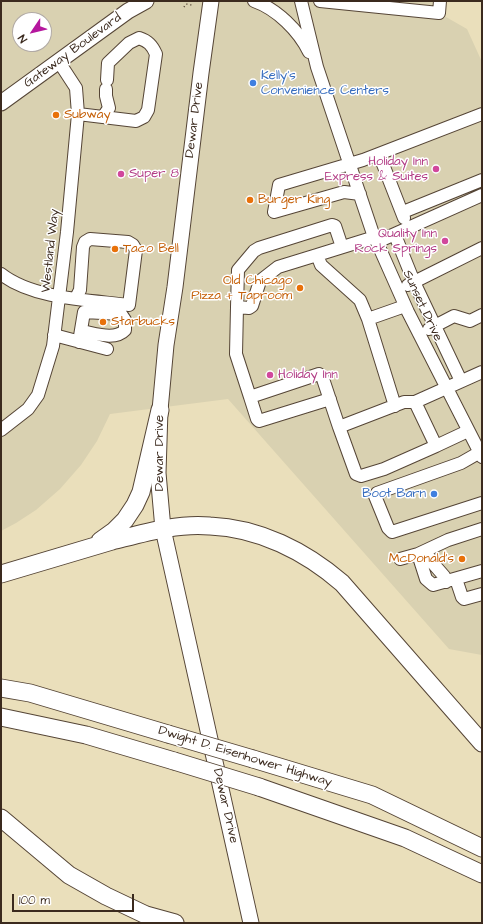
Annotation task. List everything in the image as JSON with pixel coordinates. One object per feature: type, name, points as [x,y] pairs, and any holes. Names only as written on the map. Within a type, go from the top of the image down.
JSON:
[{"type":"highway","points":[[90,547],[114,531],[125,520],[135,505],[141,492],[160,410]]},
{"type":"highway","points":[[1,574],[90,547],[163,529],[184,526],[210,526],[230,528],[260,536],[285,545],[312,560],[342,582],[482,743]]},
{"type":"highway","name":"Dwight D. Eisenhower Highway","points":[[1,688],[30,693],[372,795],[482,848]]},
{"type":"highway","name":"Dwight D. Eisenhower Highway","points":[[1,717],[86,735],[259,787],[405,838],[482,874]]},
{"type":"highway","points":[[1,818],[69,875],[106,896],[146,915],[175,923]]},
{"type":"main road","name":"Gateway Boulevard","points":[[1,103],[128,11],[146,1]]},
{"type":"main road","name":"Dewar Drive","points":[[211,1],[175,287],[166,345],[160,410],[158,473],[163,529],[251,923]]},
{"type":"street","points":[[254,1],[262,4],[287,23],[308,48],[317,67]]},
{"type":"street","name":"Sunset Drive","points":[[302,1],[317,67],[349,164],[376,239],[419,335],[481,454]]},
{"type":"street","points":[[320,1],[439,7]]},
{"type":"street","points":[[78,114],[136,121],[144,117],[148,110],[156,54],[153,47],[147,41],[139,38],[128,43],[108,63],[106,96],[109,108],[103,117]]},
{"type":"street","name":"Westland Way","points":[[1,430],[28,409],[38,395],[53,346],[75,162],[78,114],[76,88],[59,62]]},
{"type":"street","points":[[360,194],[344,192],[274,212],[278,185],[379,154],[482,114]]},
{"type":"street","points":[[379,154],[402,212],[407,229]]},
{"type":"street","points":[[402,212],[482,180]]},
{"type":"street","points":[[237,307],[249,308],[252,306],[260,282],[278,267],[342,247],[395,235],[482,195]]},
{"type":"street","points":[[330,399],[260,421],[257,419],[236,354],[238,270],[254,251],[259,248],[332,225],[335,226],[342,247]]},
{"type":"street","points":[[395,235],[414,282],[461,381]]},
{"type":"street","points":[[1,274],[9,281],[35,291],[60,296],[129,305],[136,250],[134,245],[128,242],[90,239],[85,242],[83,247],[80,290],[76,298]]},
{"type":"street","points":[[398,290],[482,248]]},
{"type":"street","points":[[317,255],[321,265],[360,300],[368,319],[395,406]]},
{"type":"street","points":[[368,319],[405,306]]},
{"type":"street","points":[[54,335],[80,336],[115,336],[119,335],[125,330],[126,325],[124,318],[121,314],[84,312],[80,336]]},
{"type":"street","points":[[419,335],[454,316],[470,321],[482,315]]},
{"type":"street","points":[[80,336],[107,349]]},
{"type":"street","points":[[339,427],[404,402],[415,402],[482,372]]},
{"type":"street","points":[[250,397],[319,374],[322,376],[356,474],[361,476],[384,469],[468,431]]},
{"type":"street","points":[[415,402],[436,446]]},
{"type":"street","points":[[481,454],[462,463],[377,493],[375,496],[388,528],[392,532],[482,503]]},
{"type":"street","points":[[400,559],[422,552],[448,540],[482,529]]},
{"type":"street","points":[[422,552],[444,576],[451,580],[462,598],[464,599],[482,594]]},
{"type":"street","points":[[451,580],[482,571]]},
{"type":"path","points":[[184,7],[187,2],[192,5]]},
{"type":"shaded area","points":[[1,1],[435,1],[439,13],[467,29],[482,62],[482,655],[449,649],[228,399],[110,414],[97,441],[81,465],[60,489],[36,510],[1,531]]},
{"type":"place","name":"Kelly’s Convenience Centers","points":[[253,83]]},
{"type":"place","name":"Subway","points":[[56,115]]},
{"type":"place","name":"Holiday Inn Express & Suites","points":[[436,169]]},
{"type":"place","name":"Super 8","points":[[121,174]]},
{"type":"place","name":"Burger King","points":[[250,200]]},
{"type":"place","name":"Quality Inn Rock Springs","points":[[445,241]]},
{"type":"place","name":"Taco Bell","points":[[115,249]]},
{"type":"place","name":"Old Chicago Pizza + Taproom","points":[[300,288]]},
{"type":"place","name":"Starbucks","points":[[103,322]]},
{"type":"place","name":"Holiday Inn","points":[[270,375]]},
{"type":"place","name":"Boot Barn","points":[[434,494]]},
{"type":"place","name":"McDonald's","points":[[462,559]]}]
